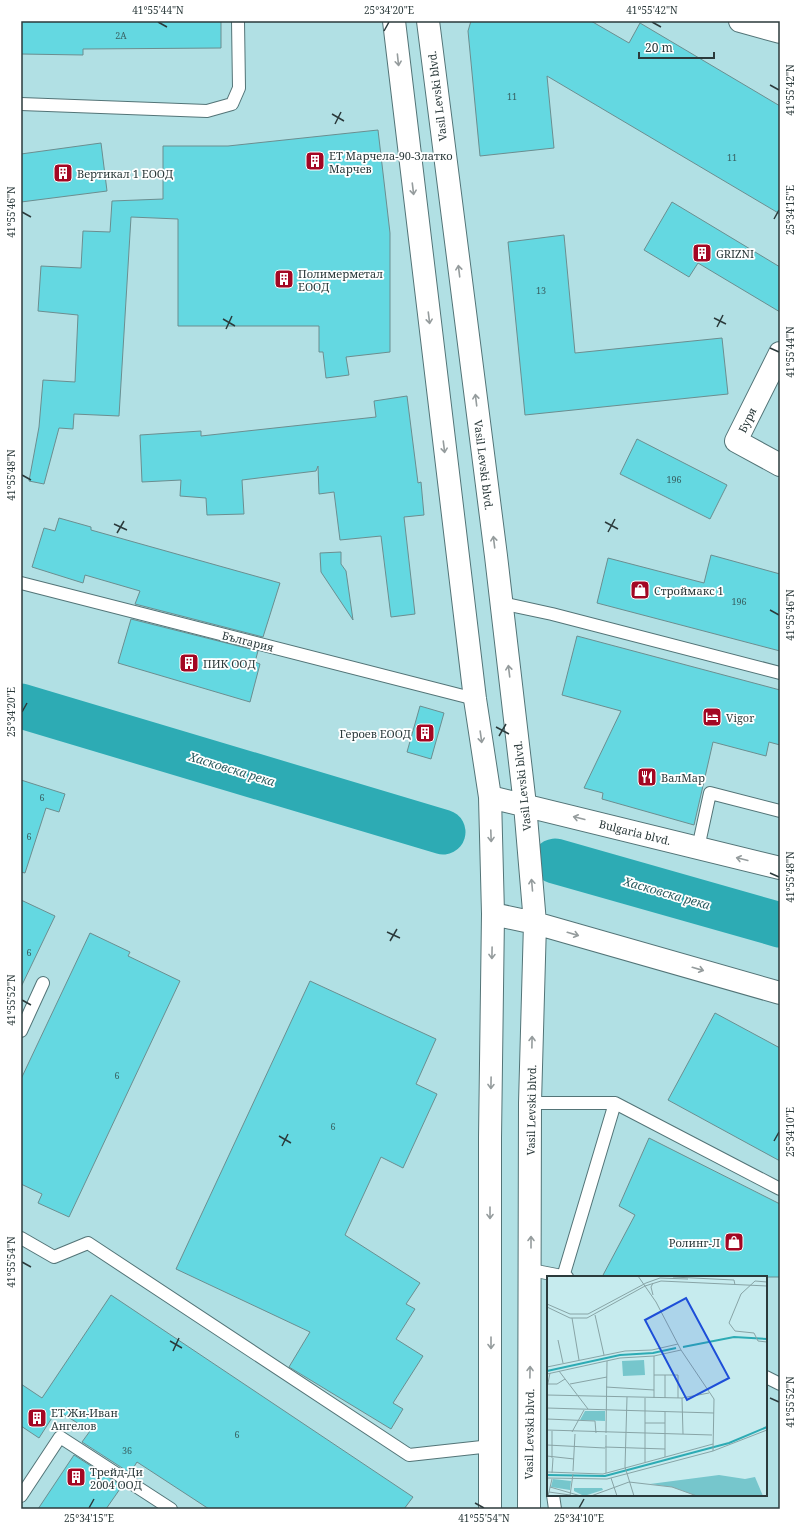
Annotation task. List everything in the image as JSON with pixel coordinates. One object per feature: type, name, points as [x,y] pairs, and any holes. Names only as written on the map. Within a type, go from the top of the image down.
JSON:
[{"type":"main road","points":[[394,21],[475,699],[490,797],[493,914],[490,1138],[490,1509]]},
{"type":"main road","name":"Vasil Levski blvd.","points":[[428,21],[525,805],[535,923],[530,1103],[531,1270],[529,1509]]},
{"type":"main road","points":[[740,21],[780,32]]},
{"type":"main road","name":"Буря","points":[[780,353],[736,441],[780,465]]},
{"type":"main road","name":"Bulgaria blvd.","points":[[490,797],[780,868]]},
{"type":"main road","points":[[493,914],[535,923],[780,993]]},
{"type":"lane","points":[[21,104],[208,111],[232,104],[239,88],[238,21]]},
{"type":"lane","name":"България","points":[[21,583],[475,699]]},
{"type":"lane","points":[[501,604],[552,614],[780,673]]},
{"type":"lane","points":[[698,848],[710,793],[780,811]]},
{"type":"lane","points":[[21,1031],[43,983]]},
{"type":"lane","points":[[530,1103],[614,1103],[780,1189]]},
{"type":"lane","points":[[531,1270],[564,1276],[614,1103]]},
{"type":"lane","points":[[21,1238],[54,1257],[88,1243],[409,1455],[491,1446]]},
{"type":"lane","points":[[767,1378],[780,1384]]},
{"type":"lane","points":[[21,1496],[60,1437],[172,1509]]},
{"type":"lane","points":[[553,1496],[556,1509]]},
{"type":"shaded area","points":[[21,21],[780,21],[780,1509],[21,1509]]},
{"type":"building","points":[[21,21],[221,21],[221,48],[83,49],[83,55],[21,54]]},
{"type":"building","points":[[471,21],[591,21],[629,43],[640,23],[780,106],[780,214],[547,76],[554,148],[480,156],[468,31]]},
{"type":"building","points":[[378,130],[390,233],[390,352],[346,357],[349,375],[326,378],[323,352],[319,352],[319,326],[178,326],[178,219],[131,217],[119,416],[74,414],[73,429],[59,428],[44,484],[29,481],[39,427],[43,380],[75,382],[78,315],[38,311],[41,266],[81,268],[83,231],[110,232],[112,201],[163,199],[163,146],[228,146]]},
{"type":"building","name":"Вертикал 1 ЕООД","points":[[101,143],[107,191],[21,202],[21,154]]},
{"type":"building","name":"GRIZNI","points":[[672,202],[780,267],[780,312],[698,263],[689,277],[644,250]]},
{"type":"building","points":[[564,235],[575,353],[722,338],[728,394],[525,415],[508,242]]},
{"type":"building","points":[[407,396],[418,483],[421,482],[424,515],[404,517],[415,614],[391,617],[381,536],[340,540],[334,492],[319,494],[318,466],[316,471],[242,480],[244,514],[207,515],[206,498],[180,496],[181,480],[142,482],[140,435],[201,431],[201,436],[376,417],[374,401]]},
{"type":"building","points":[[637,439],[727,485],[710,519],[620,474]]},
{"type":"building","points":[[59,518],[91,527],[91,530],[280,583],[263,637],[135,604],[140,591],[85,575],[83,583],[32,567],[44,528],[55,531]]},
{"type":"building","points":[[341,552],[341,564],[346,571],[353,620],[321,572],[320,553]]},
{"type":"building","points":[[711,555],[780,574],[780,651],[597,603],[608,558],[704,583]]},
{"type":"building","name":"ПИК ООД","points":[[131,619],[258,651],[255,662],[260,664],[250,702],[118,663]]},
{"type":"building","points":[[577,636],[780,690],[780,745],[769,742],[766,756],[713,742],[694,825],[602,799],[603,793],[584,788],[621,711],[562,695]]},
{"type":"building","name":"Героев ЕООД","points":[[420,706],[444,713],[431,759],[407,752]]},
{"type":"building","points":[[21,780],[65,794],[59,812],[46,808],[25,873],[21,872]]},
{"type":"building","points":[[21,900],[55,916],[21,987]]},
{"type":"building","points":[[90,933],[130,952],[128,956],[180,981],[69,1217],[38,1203],[42,1194],[21,1184],[21,1079]]},
{"type":"building","points":[[310,981],[436,1039],[416,1084],[437,1094],[403,1168],[381,1157],[345,1235],[420,1283],[406,1304],[415,1309],[396,1339],[423,1356],[393,1403],[403,1409],[391,1429],[289,1367],[310,1332],[176,1269]]},
{"type":"building","points":[[715,1013],[780,1048],[780,1161],[668,1100]]},
{"type":"building","name":"Ролинг-Л","points":[[649,1138],[780,1204],[780,1277],[603,1276],[635,1215],[619,1206]]},
{"type":"building","points":[[111,1295],[413,1497],[404,1509],[209,1509],[137,1462],[130,1473],[82,1442],[90,1431],[57,1410],[39,1438],[21,1426],[21,1384],[42,1398]]},
{"type":"building","name":"Трейд-Ди 2004 ООД","points":[[74,1455],[122,1486],[106,1509],[38,1509]]},
{"type":"waterway","name":"Хасковска река","points":[[21,706],[443,832]]},
{"type":"waterway","name":"Хасковска река","points":[[555,861],[780,925]]},
{"type":"place","name":"ЕТ Марчела-90-Златко Марчев","points":[[315,161]]},
{"type":"place","name":"Вертикал 1 ЕООД","points":[[63,173]]},
{"type":"place","name":"GRIZNI","points":[[702,253]]},
{"type":"place","name":"Полимерметал ЕООД","points":[[284,279]]},
{"type":"place","name":"Строймакс 1","points":[[640,590]]},
{"type":"place","name":"ПИК ООД","points":[[189,663]]},
{"type":"place","name":"Vigor","points":[[712,717]]},
{"type":"place","name":"Героев ЕООД","points":[[425,733]]},
{"type":"place","name":"ВалМар","points":[[647,777]]},
{"type":"place","name":"Ролинг-Л","points":[[734,1242]]},
{"type":"place","name":"ЕТ Жи-Иван Ангелов","points":[[37,1418]]},
{"type":"place","name":"Трейд-Ди 2004 ООД","points":[[76,1477]]}]
